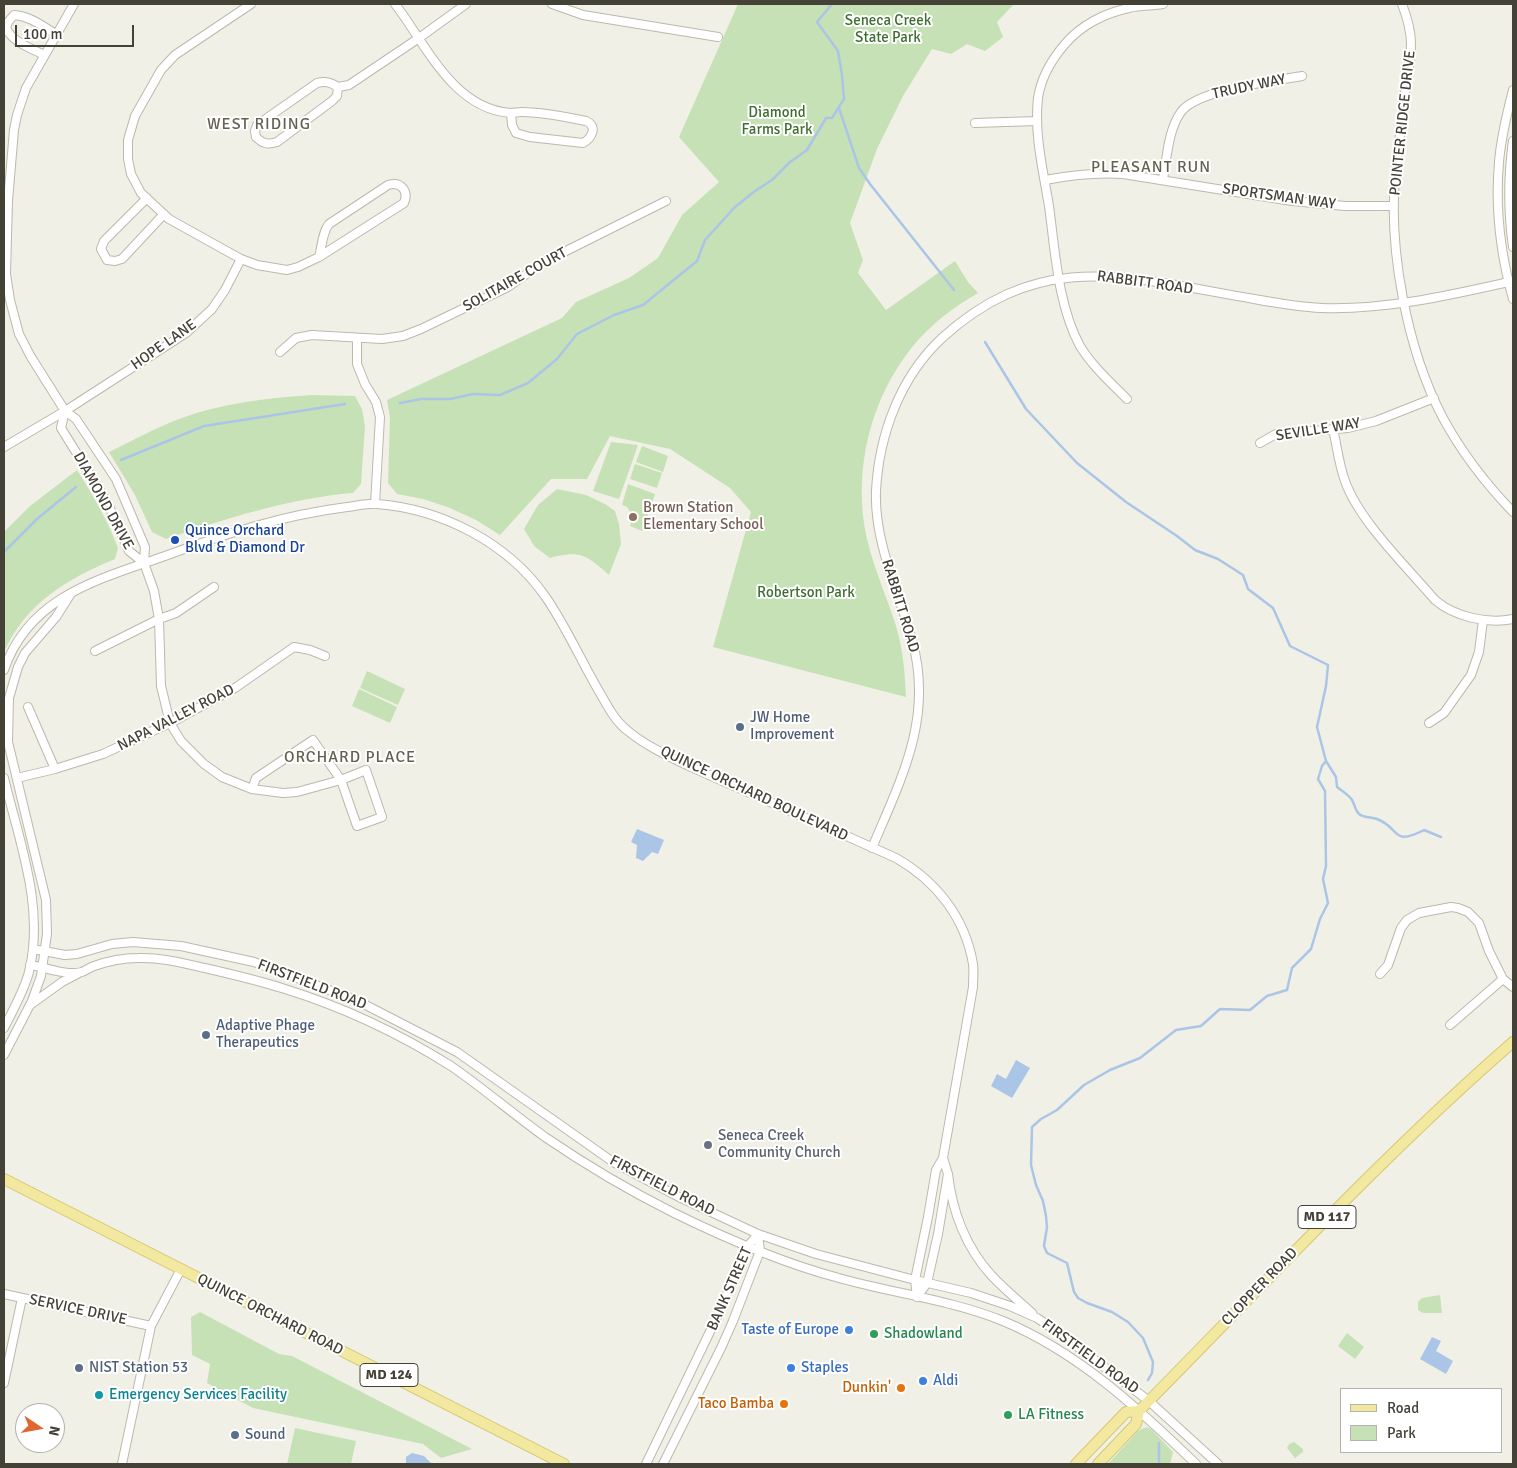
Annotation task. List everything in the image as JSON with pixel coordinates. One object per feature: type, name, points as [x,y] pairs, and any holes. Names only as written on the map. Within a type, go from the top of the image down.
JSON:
[{"type":"main road","name":"CLOPPER ROAD","points":[[1098,1464],[1136,1424],[1140,1411],[1329,1216],[1455,1093],[1513,1042]]},
{"type":"main road","name":"QUINCE ORCHARD ROAD","points":[[4,1179],[564,1464]]},
{"type":"main road","name":"CLOPPER ROAD","points":[[1076,1464],[1126,1412],[1140,1411]]},
{"type":"street","name":"DIAMOND DRIVE","points":[[74,4],[44,55],[24,95],[14,130],[8,201],[6,274],[10,300],[19,334],[65,411],[76,419],[116,479],[145,546],[144,563]]},
{"type":"street","points":[[251,4],[175,55],[161,70],[135,116],[128,140],[128,159],[132,174],[141,193],[169,219],[241,259],[257,265],[287,270],[298,268],[319,257],[404,203],[406,197],[400,185],[394,183],[388,185],[329,224],[324,230],[324,242],[319,257]]},
{"type":"street","points":[[395,4],[451,83],[474,100],[510,113],[536,113],[590,122],[593,127],[592,134],[589,139],[583,142],[530,137],[516,133],[512,125],[510,113]]},
{"type":"street","points":[[338,87],[337,96],[332,101],[277,142],[270,144],[262,143],[256,137],[257,125],[317,83],[331,83],[338,87],[349,85],[466,4]]},
{"type":"street","points":[[552,4],[583,15],[718,37]]},
{"type":"street","points":[[1128,400],[1094,365],[1080,346],[1068,318],[1037,132],[1038,96],[1043,78],[1056,56],[1077,32],[1103,16],[1130,7],[1163,4]]},
{"type":"street","name":"POINTER RIDGE DRIVE","points":[[1402,4],[1408,19],[1411,44],[1395,176],[1394,206],[1397,260],[1404,303],[1414,347],[1424,378],[1443,418],[1462,450],[1489,486],[1513,512]]},
{"type":"street","points":[[44,55],[14,39],[6,28],[8,22],[14,15],[20,15],[29,18],[56,34]]},
{"type":"street","name":"TRUDY WAY","points":[[1163,179],[1175,123],[1182,111],[1190,103],[1209,94],[1302,76]]},
{"type":"street","points":[[1513,90],[1505,122],[1499,162],[1498,209],[1502,246],[1511,281],[1513,299]]},
{"type":"street","points":[[974,123],[1037,121]]},
{"type":"street","points":[[1513,141],[1510,209],[1513,247]]},
{"type":"street","name":"SPORTSMAN WAY","points":[[1045,180],[1070,175],[1103,173],[1163,179],[1292,201],[1344,206],[1394,206]]},
{"type":"street","points":[[146,198],[104,241],[101,249],[107,260],[115,261],[122,259],[164,214]]},
{"type":"street","name":"SOLITAIRE COURT","points":[[280,352],[296,338],[312,335],[382,339],[403,336],[508,287],[542,262],[666,201]]},
{"type":"street","name":"HOPE LANE","points":[[4,446],[65,411],[186,333],[212,309],[226,290],[241,259]]},
{"type":"street","name":"RABBITT ROAD","points":[[872,848],[908,762],[913,744],[919,703],[918,666],[913,641],[885,557],[878,523],[876,498],[877,472],[885,433],[900,395],[916,368],[933,346],[962,320],[991,301],[1008,293],[1033,284],[1060,278],[1082,276],[1114,276],[1284,304],[1320,308],[1362,308],[1404,303],[1511,281]]},
{"type":"street","points":[[357,338],[357,364],[364,384],[376,402],[380,417],[375,504]]},
{"type":"street","name":"SEVILLE WAY","points":[[1260,443],[1276,434],[1348,428],[1376,421],[1434,398]]},
{"type":"street","name":"DIAMOND DRIVE","points":[[65,411],[61,428],[107,502],[129,551],[144,563]]},
{"type":"street","points":[[1332,429],[1345,482],[1357,507],[1372,528],[1441,605],[1463,615],[1484,620],[1513,619]]},
{"type":"street","name":"QUINCE ORCHARD BOULEVARD","points":[[4,670],[14,646],[23,633],[48,607],[71,593],[126,568],[213,538],[285,518],[375,504],[431,514],[454,523],[503,552],[544,595],[610,710],[617,720],[634,736],[691,767],[911,866],[941,894],[952,910],[962,929],[973,966],[973,987],[943,1158],[936,1170],[915,1280],[917,1297]]},
{"type":"street","points":[[144,563],[154,591],[159,619],[161,686],[170,723],[181,741],[204,764],[222,777],[252,789],[282,793],[297,792],[341,780],[366,770],[382,817],[357,826],[341,780],[313,740],[256,778],[252,789]]},
{"type":"street","points":[[95,652],[159,619],[176,613],[214,587]]},
{"type":"street","points":[[4,1056],[29,1006],[41,976],[47,934],[46,900],[8,742],[9,698],[25,653],[56,616],[71,593]]},
{"type":"street","points":[[1428,723],[1444,713],[1471,675],[1479,652],[1484,620]]},
{"type":"street","name":"NAPA VALLEY ROAD","points":[[17,778],[54,770],[102,754],[170,723],[235,688],[294,647],[310,650],[325,656]]},
{"type":"street","points":[[28,707],[54,770]]},
{"type":"street","points":[[4,778],[34,902],[33,949],[29,973],[4,1028]]},
{"type":"street","points":[[1380,974],[1388,966],[1401,928],[1407,920],[1419,913],[1451,907],[1468,912],[1479,923],[1489,951],[1503,979],[1513,987]]},
{"type":"street","name":"FIRSTFIELD ROAD","points":[[33,949],[65,955],[77,954],[112,944],[132,942],[181,946],[254,962],[356,1000],[462,1055],[621,1168],[758,1234],[816,1254],[988,1298],[1038,1318],[1150,1401],[1218,1464]]},
{"type":"street","name":"FIRSTFIELD ROAD","points":[[30,965],[56,971],[80,972],[113,961],[130,958],[150,958],[187,964],[252,979],[309,997],[370,1022],[453,1068],[545,1136],[599,1172],[675,1213],[760,1251],[838,1278],[982,1313],[1026,1331],[1078,1363],[1140,1411],[1196,1464]]},
{"type":"street","points":[[29,1006],[80,972]]},
{"type":"street","points":[[1450,1025],[1503,979]]},
{"type":"street","name":"QUINCE ORCHARD BOULEVARD","points":[[917,1297],[927,1283],[948,1174],[943,1158]]},
{"type":"street","points":[[948,1174],[953,1206],[974,1253],[992,1276],[1038,1318]]},
{"type":"street","name":"BANK STREET","points":[[646,1464],[715,1322],[748,1246],[758,1234]]},
{"type":"street","name":"BANK STREET","points":[[663,1464],[722,1348],[760,1251],[758,1234]]},
{"type":"street","points":[[122,1464],[152,1326],[181,1269]]},
{"type":"street","name":"SERVICE DRIVE","points":[[4,1294],[152,1326]]},
{"type":"street","points":[[4,1383],[22,1298]]},
{"type":"green space","points":[[738,4],[1014,4],[997,22],[1003,37],[985,51],[967,44],[951,54],[932,49],[903,96],[877,149],[850,223],[863,260],[858,273],[886,310],[955,261],[968,282],[978,293],[935,323],[913,346],[898,367],[886,389],[868,437],[862,488],[863,514],[873,561],[898,635],[903,661],[906,697],[713,647],[751,512],[730,488],[670,449],[610,436],[587,479],[551,479],[500,535],[476,520],[450,508],[423,499],[397,494],[388,483],[390,418],[387,400],[562,318],[576,302],[629,278],[658,258],[682,215],[719,182],[679,137]]},
{"type":"green space","points":[[312,395],[355,396],[362,409],[365,426],[361,484],[353,493],[282,504],[166,539],[152,532],[135,495],[109,452],[152,430],[195,413],[228,405]]},
{"type":"green space","points":[[611,442],[638,445],[619,499],[593,491]]},
{"type":"green space","points":[[642,446],[668,456],[663,472],[636,462]]},
{"type":"green space","points":[[635,464],[662,473],[657,488],[630,479]]},
{"type":"green space","points":[[77,470],[100,508],[114,538],[118,548],[115,559],[80,575],[36,606],[13,635],[4,652],[4,532],[30,506]]},
{"type":"green space","points":[[628,484],[655,494],[642,531],[630,526],[633,516],[627,507],[622,505]]},
{"type":"green space","points":[[557,489],[586,495],[615,511],[619,524],[621,544],[609,575],[582,556],[569,554],[550,558],[534,546],[524,529],[538,505]]},
{"type":"green space","points":[[367,671],[405,689],[398,705],[360,688]]},
{"type":"green space","points":[[359,689],[397,707],[390,723],[352,706]]},
{"type":"green space","points":[[1440,1295],[1442,1313],[1423,1313],[1418,1310],[1418,1302],[1422,1298]]},
{"type":"green space","points":[[200,1312],[279,1354],[292,1356],[472,1449],[441,1458],[423,1444],[253,1408],[207,1383],[210,1364],[192,1355],[191,1317]]},
{"type":"green space","points":[[1347,1333],[1364,1347],[1355,1359],[1338,1346]]},
{"type":"green space","points":[[1146,1427],[1151,1429],[1173,1452],[1170,1464],[1108,1464],[1138,1431]]},
{"type":"green space","points":[[295,1428],[356,1441],[351,1464],[287,1464]]},
{"type":"green space","points":[[1294,1442],[1303,1449],[1303,1452],[1295,1458],[1287,1448],[1289,1444]]},
{"type":"water","points":[[637,829],[664,840],[658,854],[652,852],[643,861],[636,858],[637,845],[631,842]]},
{"type":"water","points":[[1016,1060],[1030,1068],[1012,1098],[991,1086],[997,1074],[1006,1079]]},
{"type":"water","points":[[1432,1337],[1441,1341],[1436,1351],[1453,1361],[1446,1374],[1420,1359]]},
{"type":"water","points":[[412,1453],[424,1456],[432,1464],[406,1464],[406,1457]]},
{"type":"waterway","points":[[400,403],[421,399],[450,399],[473,394],[500,395],[528,383],[557,359],[577,334],[614,315],[643,305],[697,261],[705,240],[735,207],[772,180],[790,162],[807,150],[826,118],[832,118],[844,99],[838,51],[817,22],[832,4]]},
{"type":"waterway","points":[[839,108],[859,168],[954,290]]},
{"type":"waterway","points":[[985,342],[1026,409],[1077,463],[1126,502],[1195,550],[1218,559],[1243,575],[1248,589],[1273,608],[1290,646],[1328,665],[1326,686],[1317,727],[1326,761],[1322,766],[1318,779],[1325,791],[1326,866],[1323,879],[1328,903],[1320,919],[1311,949],[1292,968],[1287,990],[1267,996],[1250,1010],[1220,1009],[1201,1026],[1176,1030],[1140,1058],[1110,1070],[1084,1085],[1057,1110],[1041,1119],[1032,1127],[1031,1165],[1046,1216],[1047,1227],[1044,1246],[1047,1253],[1067,1263],[1074,1292],[1078,1298],[1112,1312],[1128,1322],[1143,1338],[1153,1362],[1152,1373],[1148,1380]]},
{"type":"waterway","points":[[121,460],[204,426],[345,404]]},
{"type":"waterway","points":[[4,552],[37,519],[76,487]]},
{"type":"waterway","points":[[1326,761],[1336,777],[1337,787],[1351,798],[1359,814],[1385,823],[1401,836],[1406,837],[1424,830],[1441,837]]},
{"type":"waterway","points":[[1159,1443],[1159,1464]]},
{"type":"place","name":"Brown Station Elementary School","points":[[633,517]]},
{"type":"place","name":"Quince Orchard Blvd & Diamond Dr","points":[[175,540]]},
{"type":"place","name":"JW Home Improvement","points":[[740,727]]},
{"type":"place","name":"Adaptive Phage Therapeutics","points":[[206,1035]]},
{"type":"place","name":"Seneca Creek Community Church","points":[[708,1145]]},
{"type":"place","name":"Taste of Europe","points":[[849,1330]]},
{"type":"place","name":"Shadowland","points":[[874,1334]]},
{"type":"place","name":"NIST Station 53","points":[[79,1368]]},
{"type":"place","name":"Staples","points":[[791,1368]]},
{"type":"place","name":"Aldi","points":[[923,1381]]},
{"type":"place","name":"Dunkin'","points":[[901,1388]]},
{"type":"place","name":"Emergency Services Facility","points":[[99,1395]]},
{"type":"place","name":"Taco Bamba","points":[[784,1404]]},
{"type":"place","name":"LA Fitness","points":[[1008,1415]]},
{"type":"place","name":"Sound","points":[[235,1435]]},
{"type":"district","name":"WEST RIDING","points":[[259,125]]},
{"type":"district","name":"PLEASANT RUN","points":[[1151,168]]},
{"type":"district","name":"ORCHARD PLACE","points":[[350,758]]},
{"type":"park label","name":"Seneca Creek State Park","points":[[888,30]]},
{"type":"park label","name":"Diamond Farms Park","points":[[777,122]]},
{"type":"park label","name":"Robertson Park","points":[[806,593]]}]
